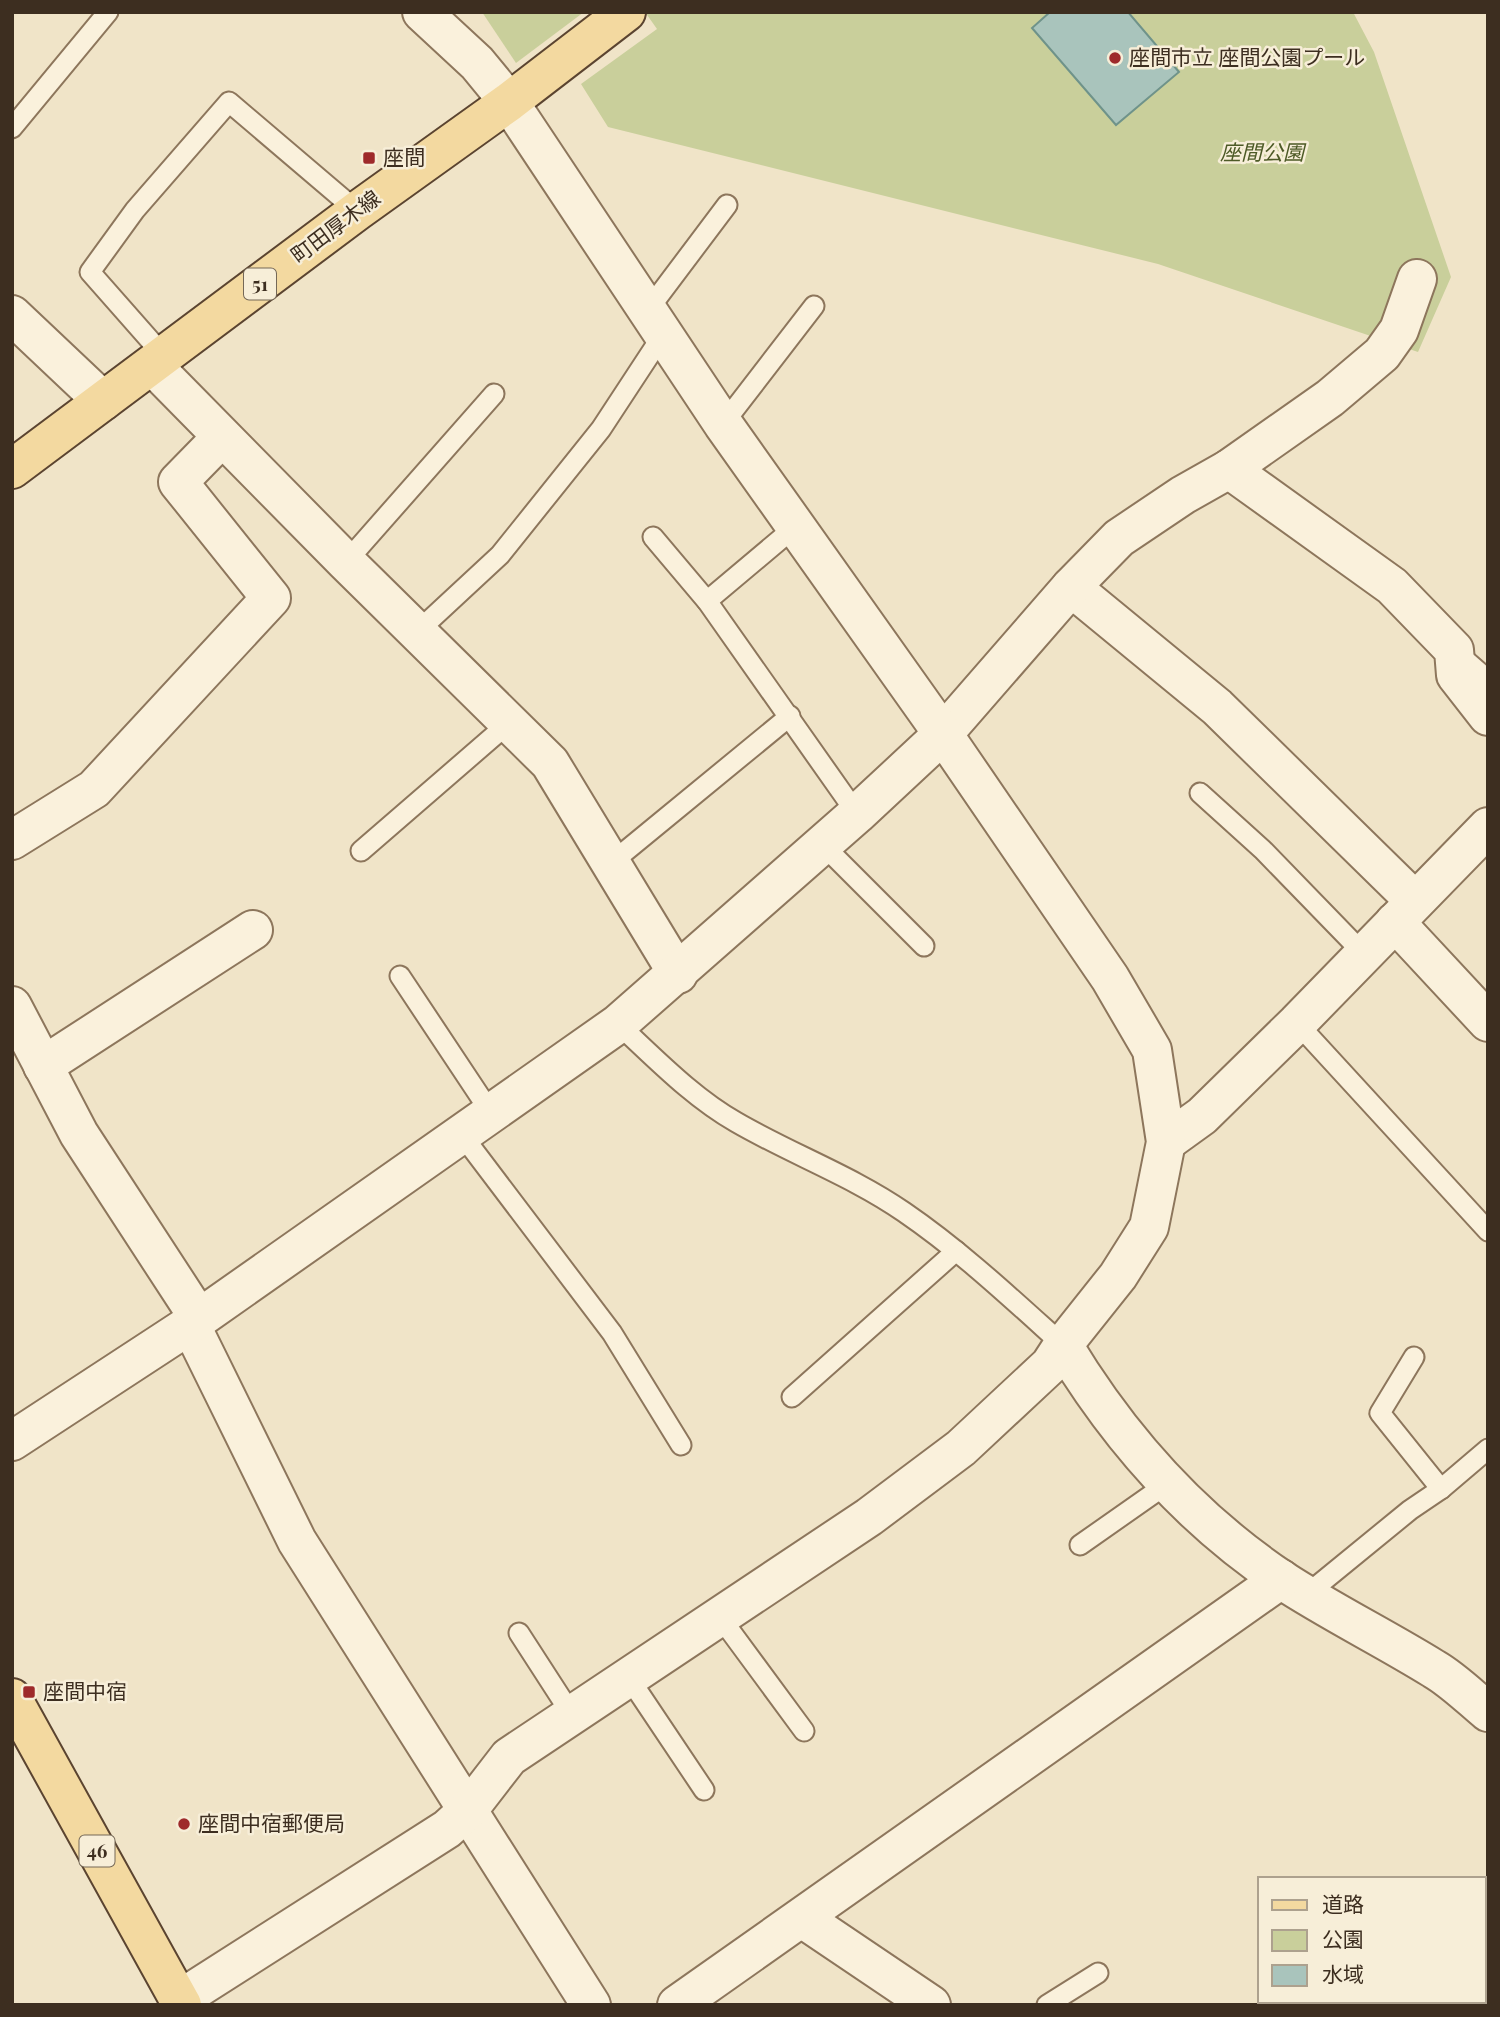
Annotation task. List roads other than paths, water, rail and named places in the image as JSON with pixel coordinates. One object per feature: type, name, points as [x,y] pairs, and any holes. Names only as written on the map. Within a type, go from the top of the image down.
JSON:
[{"type":"main road","name":"町田厚木線","points":[[12,469],[357,211],[509,102],[626,12]]},
{"type":"main road","name":"46","points":[[12,1698],[181,2002]]},
{"type":"street","points":[[181,2002],[447,1829],[468,1810],[509,1757],[869,1517],[961,1448],[1050,1365],[1118,1276],[1149,1227],[1166,1142],[1152,1050],[1110,978],[943,733],[723,424],[509,102],[477,63],[422,12]]},
{"type":"street","points":[[12,1441],[194,1322],[618,1024],[823,845],[943,733],[1071,587],[1119,538],[1183,495],[1229,469],[1330,398],[1382,354],[1399,331],[1417,279]]},
{"type":"street","points":[[12,315],[103,401]]},
{"type":"street","points":[[158,360],[222,437],[550,763],[678,974]]},
{"type":"street","points":[[12,840],[94,789],[271,598],[178,482],[222,437]]},
{"type":"street","points":[[1229,469],[1392,586],[1454,650],[1457,675],[1488,716]]},
{"type":"street","points":[[1071,587],[1217,707],[1405,912],[1488,1022]]},
{"type":"street","points":[[1166,1142],[1202,1116],[1297,1023],[1488,827]]},
{"type":"street","points":[[43,1066],[253,930]]},
{"type":"street","points":[[12,1006],[79,1134],[193,1309],[196,1336],[297,1541],[591,2005]]},
{"type":"street","points":[[1063,1345],[1116,1425],[1167,1484],[1230,1542],[1293,1587],[1436,1670],[1488,1712]]},
{"type":"street","points":[[677,2005],[1293,1587]]},
{"type":"street","points":[[802,1918],[931,2005]]},
{"type":"lane","points":[[12,128],[108,12]]},
{"type":"lane","points":[[158,360],[90,272],[135,210],[229,103],[357,211]]},
{"type":"lane","points":[[417,632],[500,555],[601,429],[656,322],[727,205]]},
{"type":"lane","points":[[723,424],[814,306]]},
{"type":"lane","points":[[346,562],[494,394]]},
{"type":"lane","points":[[707,601],[796,527]]},
{"type":"lane","points":[[653,537],[707,601],[857,814]]},
{"type":"lane","points":[[1454,650],[1488,680]]},
{"type":"lane","points":[[611,863],[790,716]]},
{"type":"lane","points":[[361,851],[510,722]]},
{"type":"lane","points":[[1200,793],[1263,850],[1363,953]]},
{"type":"lane","points":[[823,845],[924,946]]},
{"type":"lane","points":[[400,976],[477,1124],[681,1445]]},
{"type":"lane","points":[[1297,1023],[1488,1231]]},
{"type":"lane","points":[[618,1024],[681,1082],[734,1121],[842,1176],[903,1211],[956,1251],[1063,1345]]},
{"type":"lane","points":[[792,1396],[956,1251]]},
{"type":"lane","points":[[1415,1357],[1380,1413],[1441,1489]]},
{"type":"lane","points":[[1293,1587],[1441,1489],[1488,1449]]},
{"type":"lane","points":[[1080,1545],[1167,1484]]},
{"type":"lane","points":[[720,1617],[804,1731]]},
{"type":"lane","points":[[519,1633],[572,1715]]},
{"type":"lane","points":[[629,1678],[704,1790]]},
{"type":"lane","points":[[1048,2005],[1098,1973]]},
{"type":"water","points":[[1050,12],[1128,12],[1179,72],[1116,125],[1032,28]]},
{"type":"place","name":"座間市立 座間公園プール","points":[[1115,58]]},
{"type":"place","name":"座間","points":[[369,158]]},
{"type":"place","name":"座間中宿","points":[[29,1692]]},
{"type":"place","name":"座間中宿郵便局","points":[[184,1824]]},
{"type":"park label","name":"座間公園","points":[[1262,153]]}]
